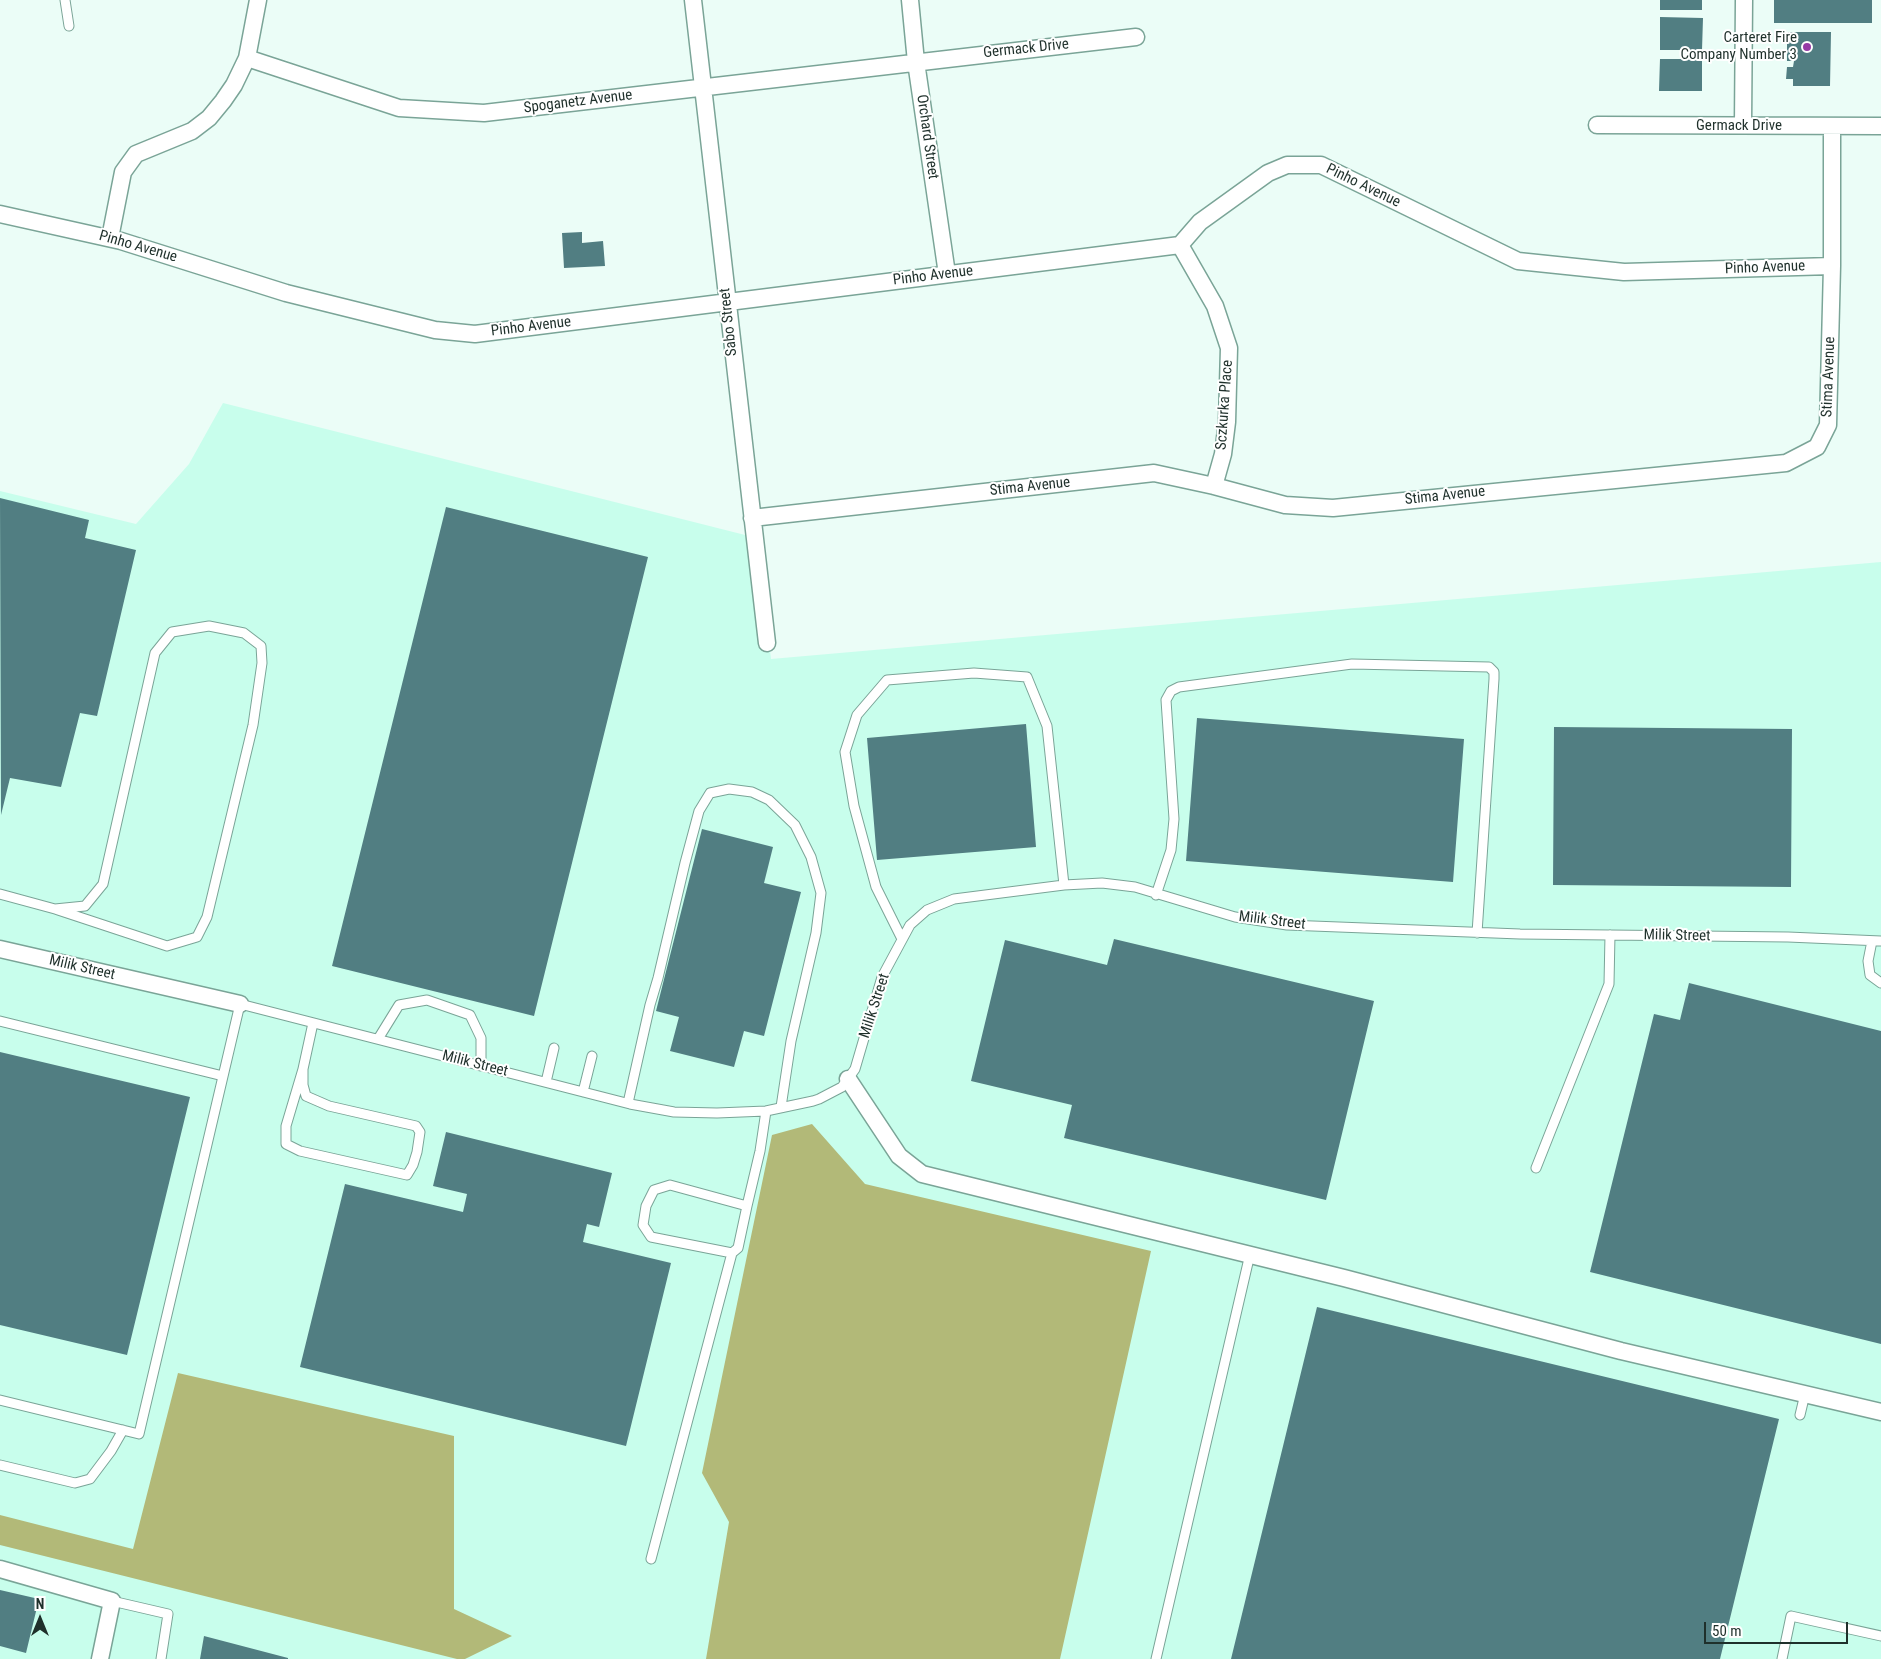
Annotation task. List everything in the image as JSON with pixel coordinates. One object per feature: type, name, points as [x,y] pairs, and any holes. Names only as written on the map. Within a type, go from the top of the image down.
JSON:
[{"type":"street","points":[[110,238],[123,172],[136,154],[192,130],[209,118],[224,101],[234,85],[247,58],[258,0]]},
{"type":"street","name":"Sabo Street","points":[[693,0],[767,643]]},
{"type":"street","name":"Orchard Street","points":[[910,0],[916,62],[947,274]]},
{"type":"street","points":[[1743,125],[1744,0]]},
{"type":"street","name":"Germack Drive","points":[[916,62],[1136,37]]},
{"type":"street","name":"Spoganetz Avenue","points":[[247,58],[400,108],[484,113],[916,62]]},
{"type":"street","name":"Germack Drive","points":[[1597,125],[1881,126]]},
{"type":"street","name":"Stima Avenue","points":[[752,518],[1154,473],[1214,486],[1285,505],[1332,508],[1786,462],[1816,448],[1828,425],[1832,266],[1832,127]]},
{"type":"street","name":"Pinho Avenue","points":[[0,214],[110,238],[286,294],[443,331],[475,334],[1180,244],[1200,222],[1268,173],[1287,165],[1321,165],[1518,261],[1624,272],[1832,266]]},
{"type":"street","name":"Sczkurka Place","points":[[1180,244],[1215,306],[1229,348],[1227,422],[1223,454],[1214,486]]},
{"type":"street","name":"Milik Street","points":[[0,949],[240,1004]]},
{"type":"street","points":[[848,1079],[899,1156],[922,1174],[1250,1254],[1620,1351],[1881,1412]]},
{"type":"street","points":[[0,1569],[112,1601],[100,1659]]},
{"type":"lane","points":[[65,0],[68,26]]},
{"type":"lane","points":[[0,894],[55,908],[167,946],[197,937],[207,918],[253,725],[262,663],[261,646],[244,633],[209,626],[172,632],[155,653],[103,884],[85,906],[55,908]]},
{"type":"lane","points":[[1156,895],[1171,850],[1174,819],[1166,700],[1171,692],[1179,687],[1352,664],[1489,668],[1494,672],[1494,679],[1477,932]]},
{"type":"lane","points":[[902,939],[876,887],[854,806],[845,752],[857,716],[887,680],[974,672],[1028,677],[1047,726],[1064,884]]},
{"type":"lane","points":[[628,1103],[650,1004],[699,811],[710,793],[729,789],[752,792],[769,800],[795,825],[812,857],[821,893],[816,933],[791,1041],[781,1107]]},
{"type":"lane","name":"Milik Street","points":[[240,1004],[628,1103],[674,1112],[717,1113],[766,1110],[819,1099],[842,1086],[855,1069],[882,977],[910,924],[927,910],[954,899],[1064,884],[1102,883],[1135,887],[1235,918],[1287,925],[1477,932],[1778,937],[1877,941]]},
{"type":"lane","points":[[1536,1168],[1609,984],[1610,935]]},
{"type":"lane","points":[[1877,941],[1868,961],[1870,975],[1881,983]]},
{"type":"lane","points":[[378,1040],[399,1005],[427,1000],[470,1015],[481,1038],[482,1066]]},
{"type":"lane","points":[[0,1400],[138,1434],[240,1004]]},
{"type":"lane","points":[[0,1021],[223,1076]]},
{"type":"lane","points":[[303,1069],[303,1085],[306,1096],[329,1106],[416,1126],[420,1132],[417,1152],[413,1165],[407,1175],[300,1150],[286,1144],[286,1126],[303,1069],[313,1023]]},
{"type":"lane","points":[[546,1082],[554,1048]]},
{"type":"lane","points":[[583,1092],[592,1056]]},
{"type":"lane","points":[[651,1559],[732,1253],[738,1248],[760,1151],[766,1110]]},
{"type":"lane","points":[[732,1253],[651,1237],[642,1225],[646,1206],[654,1190],[670,1185],[748,1206]]},
{"type":"lane","points":[[1156,1659],[1250,1254]]},
{"type":"lane","points":[[1800,1415],[1804,1394]]},
{"type":"lane","points":[[0,1465],[75,1482],[90,1479],[111,1452],[123,1430]]},
{"type":"lane","points":[[112,1601],[168,1614],[160,1659]]},
{"type":"lane","points":[[1782,1659],[1791,1616],[1881,1636]]},
{"type":"shaded area","points":[[223,403],[757,538],[771,659],[1881,562],[1881,1659],[0,1659],[0,491],[136,524],[189,464]]},
{"type":"green space","points":[[812,1124],[865,1184],[1151,1251],[1060,1659],[706,1659],[729,1522],[702,1473],[772,1135]]},
{"type":"green space","points":[[178,1373],[454,1436],[454,1609],[512,1636],[465,1659],[457,1659],[0,1545],[0,1515],[133,1549]]},
{"type":"building","points":[[1660,0],[1702,0],[1702,10],[1660,10]]},
{"type":"building","points":[[1774,0],[1872,0],[1872,23],[1774,23]]},
{"type":"building","points":[[1660,17],[1703,18],[1702,50],[1660,50]]},
{"type":"building","points":[[1787,32],[1831,32],[1830,86],[1793,86],[1793,79],[1786,79],[1787,67],[1793,67],[1794,61],[1787,61]]},
{"type":"building","points":[[1660,59],[1702,59],[1702,91],[1659,91]]},
{"type":"building","points":[[582,232],[582,243],[603,241],[605,266],[564,268],[562,233]]},
{"type":"building","points":[[0,498],[89,520],[85,538],[136,550],[97,716],[80,713],[61,787],[10,778],[1,815]]},
{"type":"building","points":[[446,507],[648,557],[534,1016],[332,966]]},
{"type":"building","points":[[1197,718],[1464,739],[1453,882],[1186,861]]},
{"type":"building","points":[[1026,724],[1036,847],[877,860],[867,738]]},
{"type":"building","points":[[1554,727],[1792,729],[1791,887],[1553,885]]},
{"type":"building","points":[[702,829],[773,847],[764,883],[801,892],[764,1036],[744,1031],[734,1067],[670,1051],[679,1017],[656,1011]]},
{"type":"building","points":[[1114,939],[1374,1001],[1326,1200],[1064,1138],[1072,1105],[971,1081],[1005,940],[1107,965]]},
{"type":"building","points":[[1689,983],[1881,1031],[1881,1344],[1590,1272],[1654,1014],[1680,1020]]},
{"type":"building","points":[[0,1052],[190,1097],[127,1355],[0,1325]]},
{"type":"building","points":[[446,1132],[612,1173],[599,1227],[587,1224],[583,1242],[671,1263],[626,1446],[300,1367],[345,1184],[463,1212],[467,1194],[433,1186]]},
{"type":"building","points":[[1317,1307],[1779,1419],[1720,1659],[1231,1659]]},
{"type":"building","points":[[0,1590],[39,1599],[26,1653],[0,1646]]},
{"type":"building","points":[[204,1636],[288,1658],[288,1659],[200,1659]]},
{"type":"place","name":"Carteret Fire Company Number 3","points":[[1807,47]]}]
